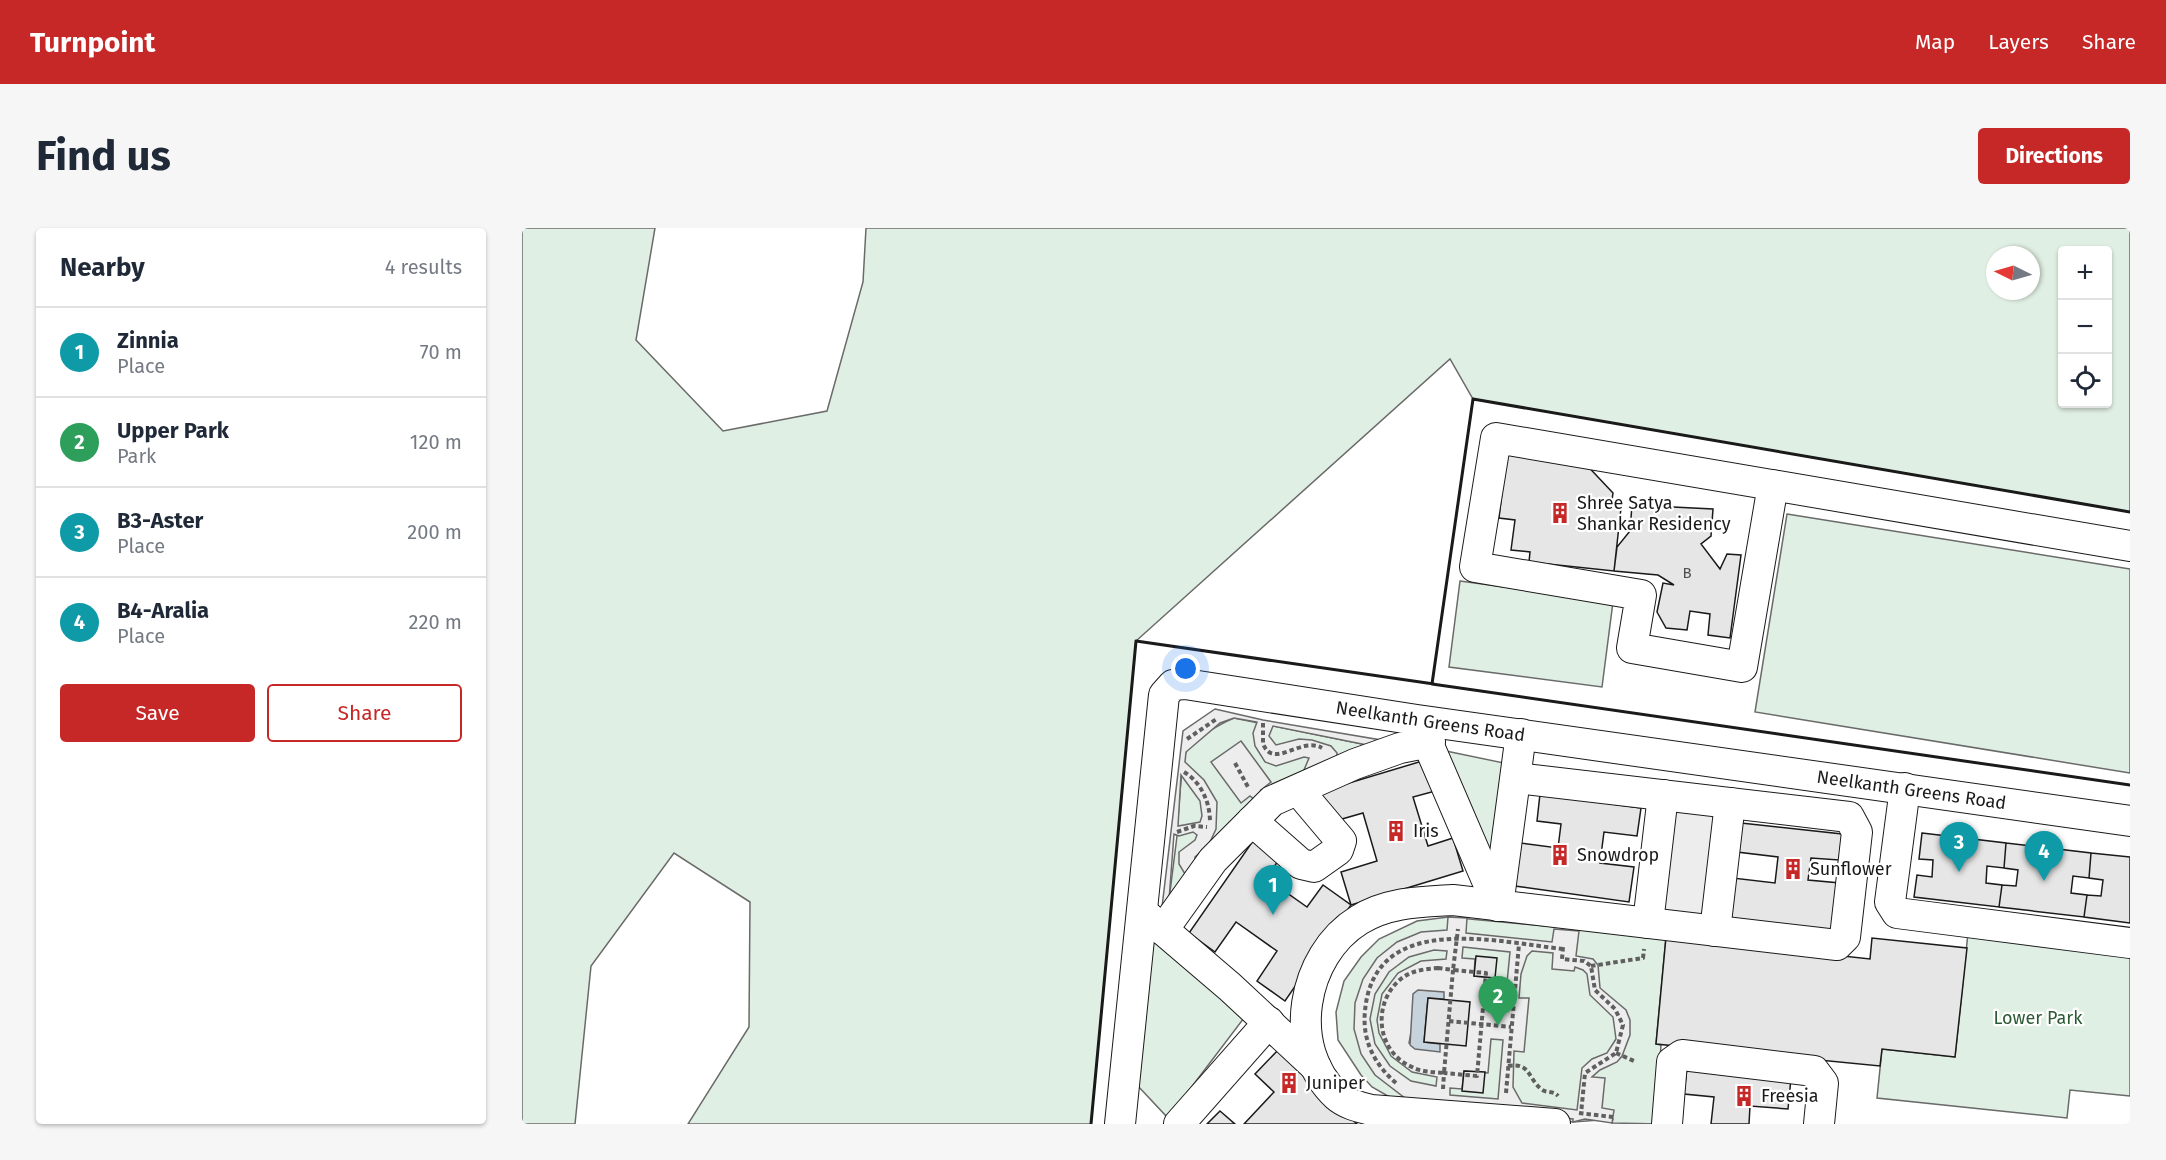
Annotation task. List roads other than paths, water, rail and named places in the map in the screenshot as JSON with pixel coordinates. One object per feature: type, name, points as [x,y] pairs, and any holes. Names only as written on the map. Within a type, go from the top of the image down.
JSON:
[{"type":"street","points":[[1773,485],[1742,667],[1632,648],[1641,595],[1475,567],[1496,438],[1773,485],[2130,546]]},
{"type":"street","name":"Neelkanth Greens Road","points":[[1126,1119],[1173,772],[1164,695],[1173,685],[1197,685],[1423,731],[1521,734],[2130,821]]},
{"type":"street","points":[[1318,1069],[1269,1022],[1153,922],[1272,801],[1355,764],[1400,748],[1423,731],[1498,906]]},
{"type":"street","points":[[1498,906],[1517,778],[1521,734]]},
{"type":"street","points":[[1517,778],[1849,818],[1857,832],[1845,937],[1837,945],[1460,901],[1412,902],[1376,911],[1351,926],[1331,945],[1313,978],[1305,1015],[1311,1054],[1318,1069],[1337,1096],[1353,1106],[1381,1111],[1503,1113],[1561,1119]]},
{"type":"street","points":[[1905,788],[1890,902],[1897,913],[2130,943]]},
{"type":"street","points":[[1252,821],[1301,864],[1314,867],[1338,850],[1341,841],[1298,790]]},
{"type":"street","points":[[1648,923],[1663,795]]},
{"type":"street","points":[[1715,931],[1730,803]]},
{"type":"street","points":[[1179,1124],[1269,1022]]},
{"type":"street","points":[[1667,1124],[1671,1062],[1682,1055],[1814,1071],[1823,1083],[1819,1124]]},
{"type":"place","name":"Shree Satya Shankar Residency","points":[[1560,513]]},
{"type":"place","name":"Iris","points":[[1396,831]]},
{"type":"place","name":"Snowdrop","points":[[1560,855]]},
{"type":"place","name":"Sunflower","points":[[1793,869]]},
{"type":"place","name":"B3-Aster","points":[[1959,872]]},
{"type":"place","name":"B4-Aralia","points":[[2044,881]]},
{"type":"place","name":"Zinnia","points":[[1273,915]]},
{"type":"place","name":"Upper Park","points":[[1498,1026]]},
{"type":"place","name":"Juniper","points":[[1289,1083]]},
{"type":"place","name":"Freesia","points":[[1744,1096]]},
{"type":"park label","name":"Lower Park","points":[[2038,1018]]}]
